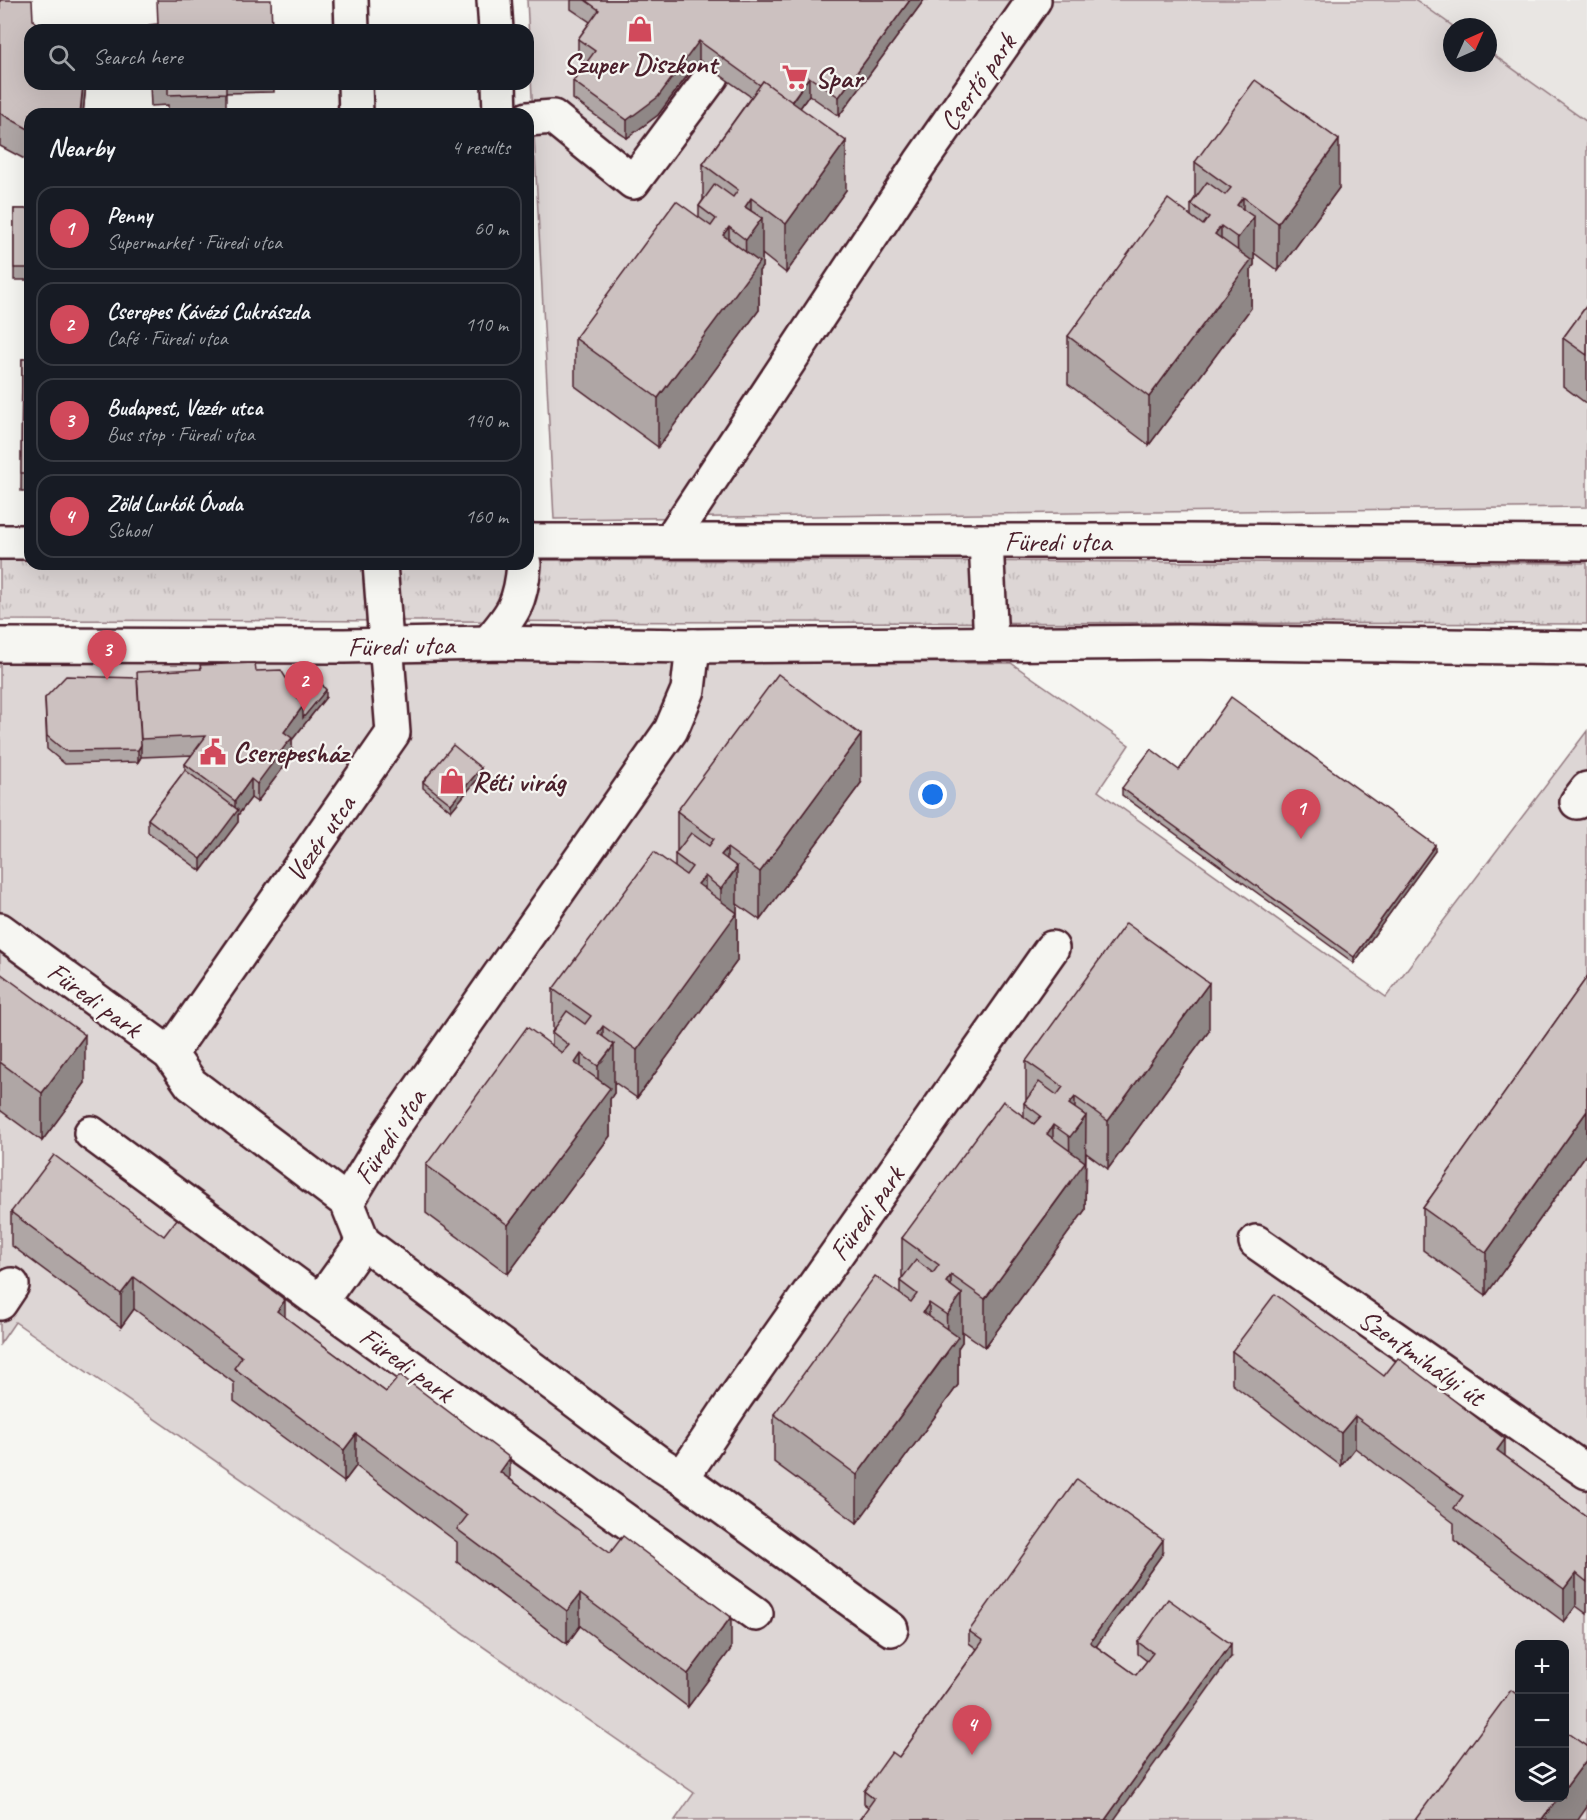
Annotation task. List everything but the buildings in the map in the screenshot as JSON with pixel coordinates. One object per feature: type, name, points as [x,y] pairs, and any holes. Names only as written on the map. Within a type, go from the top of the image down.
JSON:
[{"type":"main road","points":[[351,0],[352,24]]},
{"type":"main road","points":[[494,0],[496,24]]},
{"type":"main road","name":"Csertő park","points":[[670,541],[920,164],[1034,0]]},
{"type":"main road","points":[[534,119],[553,117],[633,182],[712,76]]},
{"type":"main road","points":[[355,90],[356,108]]},
{"type":"main road","points":[[499,90],[500,108]]},
{"type":"main road","points":[[986,540],[991,643]]},
{"type":"main road","name":"Füredi utca","points":[[534,541],[986,540],[1587,543]]},
{"type":"main road","points":[[0,542],[24,542]]},
{"type":"main road","name":"Vezér utca","points":[[170,1053],[393,733],[381,570]]},
{"type":"main road","points":[[488,643],[509,618],[519,599],[523,570]]},
{"type":"main road","name":"Füredi utca","points":[[0,645],[488,643],[693,646],[1187,642],[1587,648]]},
{"type":"main road","name":"Füredi utca","points":[[347,1202],[387,1136],[671,730],[688,690],[693,646]]},
{"type":"main road","name":"Füredi park","points":[[0,930],[170,1053],[191,1084],[347,1202]]},
{"type":"main road","name":"Füredi park","points":[[682,1478],[736,1397],[1052,948]]},
{"type":"main road","name":"Füredi park","points":[[91,1132],[320,1302],[756,1614]]},
{"type":"main road","points":[[347,1202],[363,1242],[660,1464],[891,1629]]},
{"type":"main road","points":[[320,1302],[363,1242]]},
{"type":"main road","name":"Szentmihályi út","points":[[1256,1242],[1587,1472]]},
{"type":"shaded area","points":[[1416,0],[1587,0],[1587,122],[1497,57],[1497,18],[1443,19]]},
{"type":"green space","points":[[527,0],[1416,0],[1443,19],[1443,72],[1497,72],[1497,57],[1587,122],[1587,507],[554,519],[532,90],[534,90],[534,24],[528,24]]},
{"type":"green space","points":[[0,559],[24,559],[24,570],[534,570],[534,560],[1587,563],[1587,624],[0,620]]},
{"type":"green space","points":[[0,659],[1011,663],[1129,745],[1098,791],[1386,997],[1587,731],[1587,1820],[675,1820],[694,1793],[15,1322],[0,1344]]},
{"type":"place","name":"Szuper Diszkont","points":[[640,29]]},
{"type":"place","name":"Spar","points":[[795,77]]},
{"type":"place","name":"Budapest, Vezér utca","points":[[107,680]]},
{"type":"place","name":"Cserepes Kávézó Cukrászda","points":[[304,711]]},
{"type":"place","name":"Cserepesház","points":[[213,752]]},
{"type":"place","name":"Réti virág","points":[[452,781]]},
{"type":"place","name":"Penny","points":[[1301,839]]},
{"type":"place","name":"Zöld Lurkók Óvoda","points":[[972,1755]]}]
